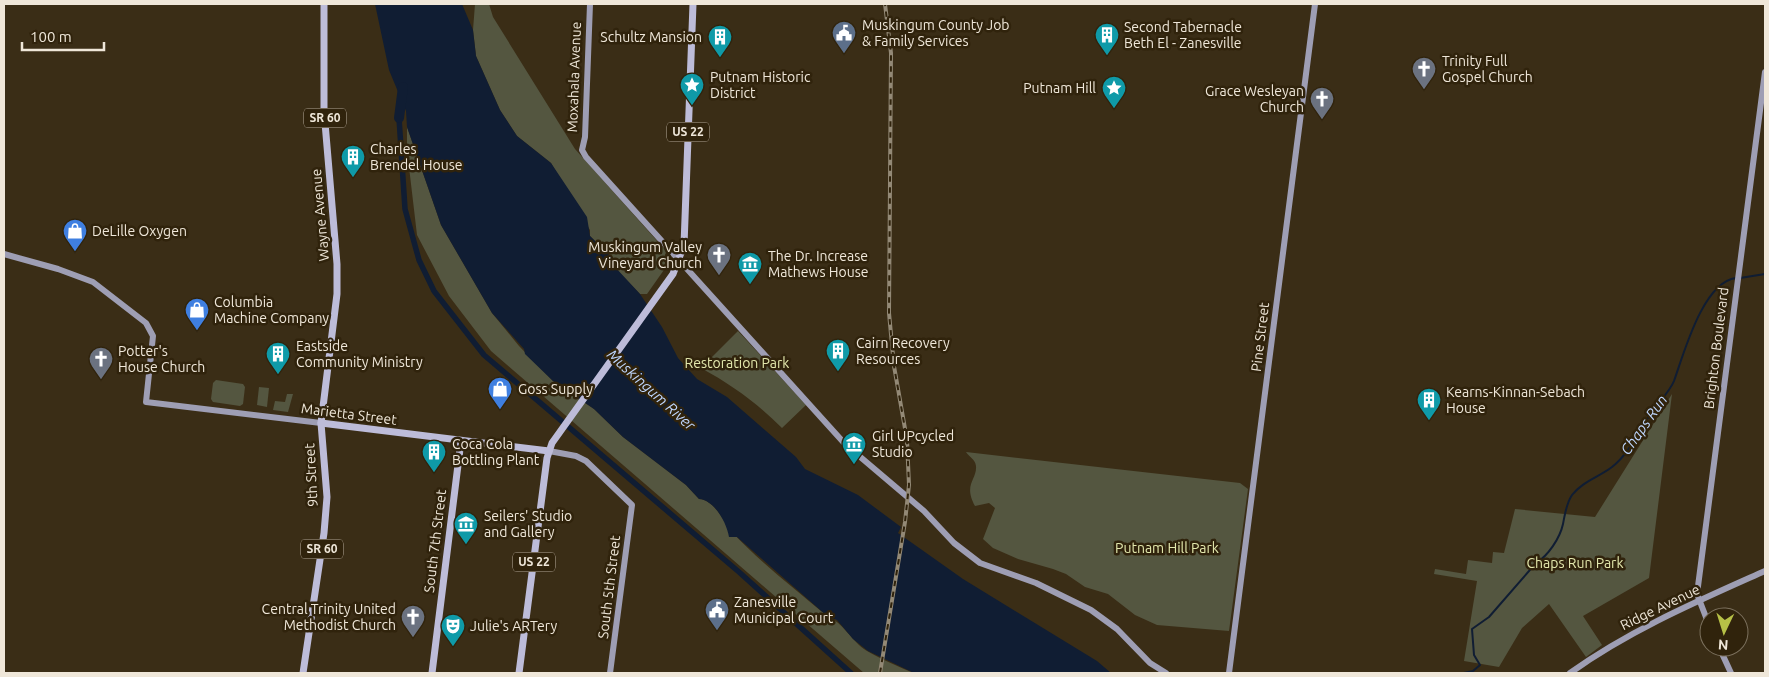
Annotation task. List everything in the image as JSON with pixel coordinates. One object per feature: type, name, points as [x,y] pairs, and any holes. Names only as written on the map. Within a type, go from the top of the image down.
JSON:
[{"type":"main road","name":"Wayne Avenue","points":[[321,423],[337,280],[324,111],[324,4]]},
{"type":"main road","name":"US 22","points":[[519,673],[549,452],[556,434],[666,284],[680,260],[684,244],[693,4]]},
{"type":"main road","name":"Marietta Street","points":[[321,423],[549,452]]},
{"type":"main road","name":"9th Street","points":[[303,673],[324,532],[327,498],[321,423]]},
{"type":"main road","name":"South 7th Street","points":[[432,673],[461,441]]},
{"type":"street","name":"Moxahala Avenue","points":[[590,4],[585,137],[582,150],[680,260]]},
{"type":"street","name":"Pine Street","points":[[1229,673],[1316,4]]},
{"type":"street","name":"Brighton Boulevard","points":[[1700,607],[1697,594],[1765,72]]},
{"type":"street","name":"Marietta Street","points":[[4,254],[64,271],[93,282],[146,323],[153,336],[146,402],[321,423]]},
{"type":"street","points":[[680,260],[845,444],[924,511],[967,554],[980,563],[1036,583],[1091,610],[1117,629],[1150,664],[1166,673]]},
{"type":"street","name":"South 5th Street","points":[[549,452],[576,456],[586,461],[632,505],[610,673]]},
{"type":"street","name":"Ridge Avenue","points":[[1570,673],[1612,645],[1765,571]]},
{"type":"street","points":[[1724,657],[1732,673]]},
{"type":"green space","points":[[475,4],[489,4],[493,17],[575,149],[667,252],[665,254],[666,267],[647,294],[640,294],[614,267],[614,259],[590,236],[590,230],[551,163],[517,136],[500,110],[476,56],[473,30]]},
{"type":"green space","points":[[407,127],[441,225],[492,313],[519,346],[553,381],[594,409],[623,437],[686,485],[699,499],[710,503],[733,533],[755,555],[778,576],[838,623],[861,647],[896,666],[914,673],[864,673],[491,351],[449,296],[417,235],[407,150]]},
{"type":"green space","name":"Restoration Park","points":[[738,331],[806,405],[782,428],[744,395],[701,368]]},
{"type":"green space","points":[[216,380],[243,384],[245,387],[243,404],[240,406],[213,402],[211,399],[213,383]]},
{"type":"green space","points":[[259,387],[269,388],[267,407],[257,405]]},
{"type":"green space","points":[[287,394],[293,394],[288,412],[273,410],[275,401],[285,402]]},
{"type":"green space","name":"Chaps Run Park","points":[[1672,394],[1649,578],[1583,616],[1602,645],[1586,657],[1549,604],[1522,628],[1499,667],[1464,661],[1477,581],[1434,574],[1435,569],[1466,574],[1468,560],[1492,563],[1493,552],[1504,553],[1515,509],[1595,517]]},
{"type":"green space","name":"Putnam Hill Park","points":[[966,452],[1240,483],[1248,489],[1229,631],[1157,625],[1135,615],[1108,594],[1085,587],[1066,574],[1018,559],[993,548],[983,539],[995,508],[989,503],[975,506],[970,487],[976,466]]},
{"type":"water","points":[[375,4],[462,4],[473,30],[476,56],[500,110],[517,136],[551,163],[587,217],[590,236],[614,260],[615,267],[640,294],[662,327],[678,358],[697,379],[727,397],[796,457],[805,469],[858,495],[901,527],[898,533],[963,579],[1097,661],[1111,673],[914,673],[868,651],[853,639],[837,620],[827,616],[737,537],[729,537],[726,526],[715,508],[705,500],[699,499],[686,485],[623,437],[594,409],[553,381],[525,354],[524,349],[492,313],[441,225],[407,127],[406,111],[389,70]]},
{"type":"waterway","name":"Muskingum River","points":[[399,118],[403,87]]},
{"type":"waterway","name":"Muskingum River","points":[[399,118],[405,209],[419,260],[434,291],[484,355],[739,572],[851,673]]},
{"type":"waterway","name":"Chaps Run","points":[[1740,278],[1765,274]]},
{"type":"waterway","name":"Chaps Run","points":[[1464,673],[1473,671],[1480,665],[1474,655],[1472,629],[1489,617],[1553,546],[1559,535],[1567,505],[1576,490],[1612,467],[1624,455],[1672,385],[1696,320],[1705,305],[1724,282],[1736,278]]},
{"type":"railway","points":[[880,673],[905,522],[909,485],[907,440],[894,366],[889,313],[891,53],[885,4]]},
{"type":"place","name":"Muskingum County Job & Family Services","points":[[844,54]]},
{"type":"place","name":"Second Tabernacle Beth El - Zanesville","points":[[1107,56]]},
{"type":"place","name":"Schultz Mansion","points":[[720,58]]},
{"type":"place","name":"Trinity Full Gospel Church","points":[[1424,90]]},
{"type":"place","name":"Putnam Historic District","points":[[692,106]]},
{"type":"place","name":"Putnam Hill","points":[[1114,109]]},
{"type":"place","name":"Grace Wesleyan Church","points":[[1322,120]]},
{"type":"place","name":"Charles Brendel House","points":[[353,178]]},
{"type":"place","name":"DeLille Oxygen","points":[[75,252]]},
{"type":"place","name":"Muskingum Valley Vineyard Church","points":[[719,276]]},
{"type":"place","name":"The Dr. Increase Mathews House","points":[[750,285]]},
{"type":"place","name":"Columbia Machine Company","points":[[197,331]]},
{"type":"place","name":"Cairn Recovery Resources","points":[[838,372]]},
{"type":"place","name":"Eastside Community Ministry","points":[[278,375]]},
{"type":"place","name":"Potter's House Church","points":[[101,380]]},
{"type":"place","name":"Goss Supply","points":[[500,410]]},
{"type":"place","name":"Kearns-Kinnan-Sebach House","points":[[1429,421]]},
{"type":"place","name":"Girl UPcycled Studio","points":[[854,465]]},
{"type":"place","name":"Coca Cola Bottling Plant","points":[[434,473]]},
{"type":"place","name":"Seilers' Studio and Gallery","points":[[466,545]]},
{"type":"place","name":"Zanesville Municipal Court","points":[[717,631]]},
{"type":"place","name":"Central Trinity United Methodist Church","points":[[413,638]]},
{"type":"place","name":"Julie's ARTery","points":[[453,647]]}]
